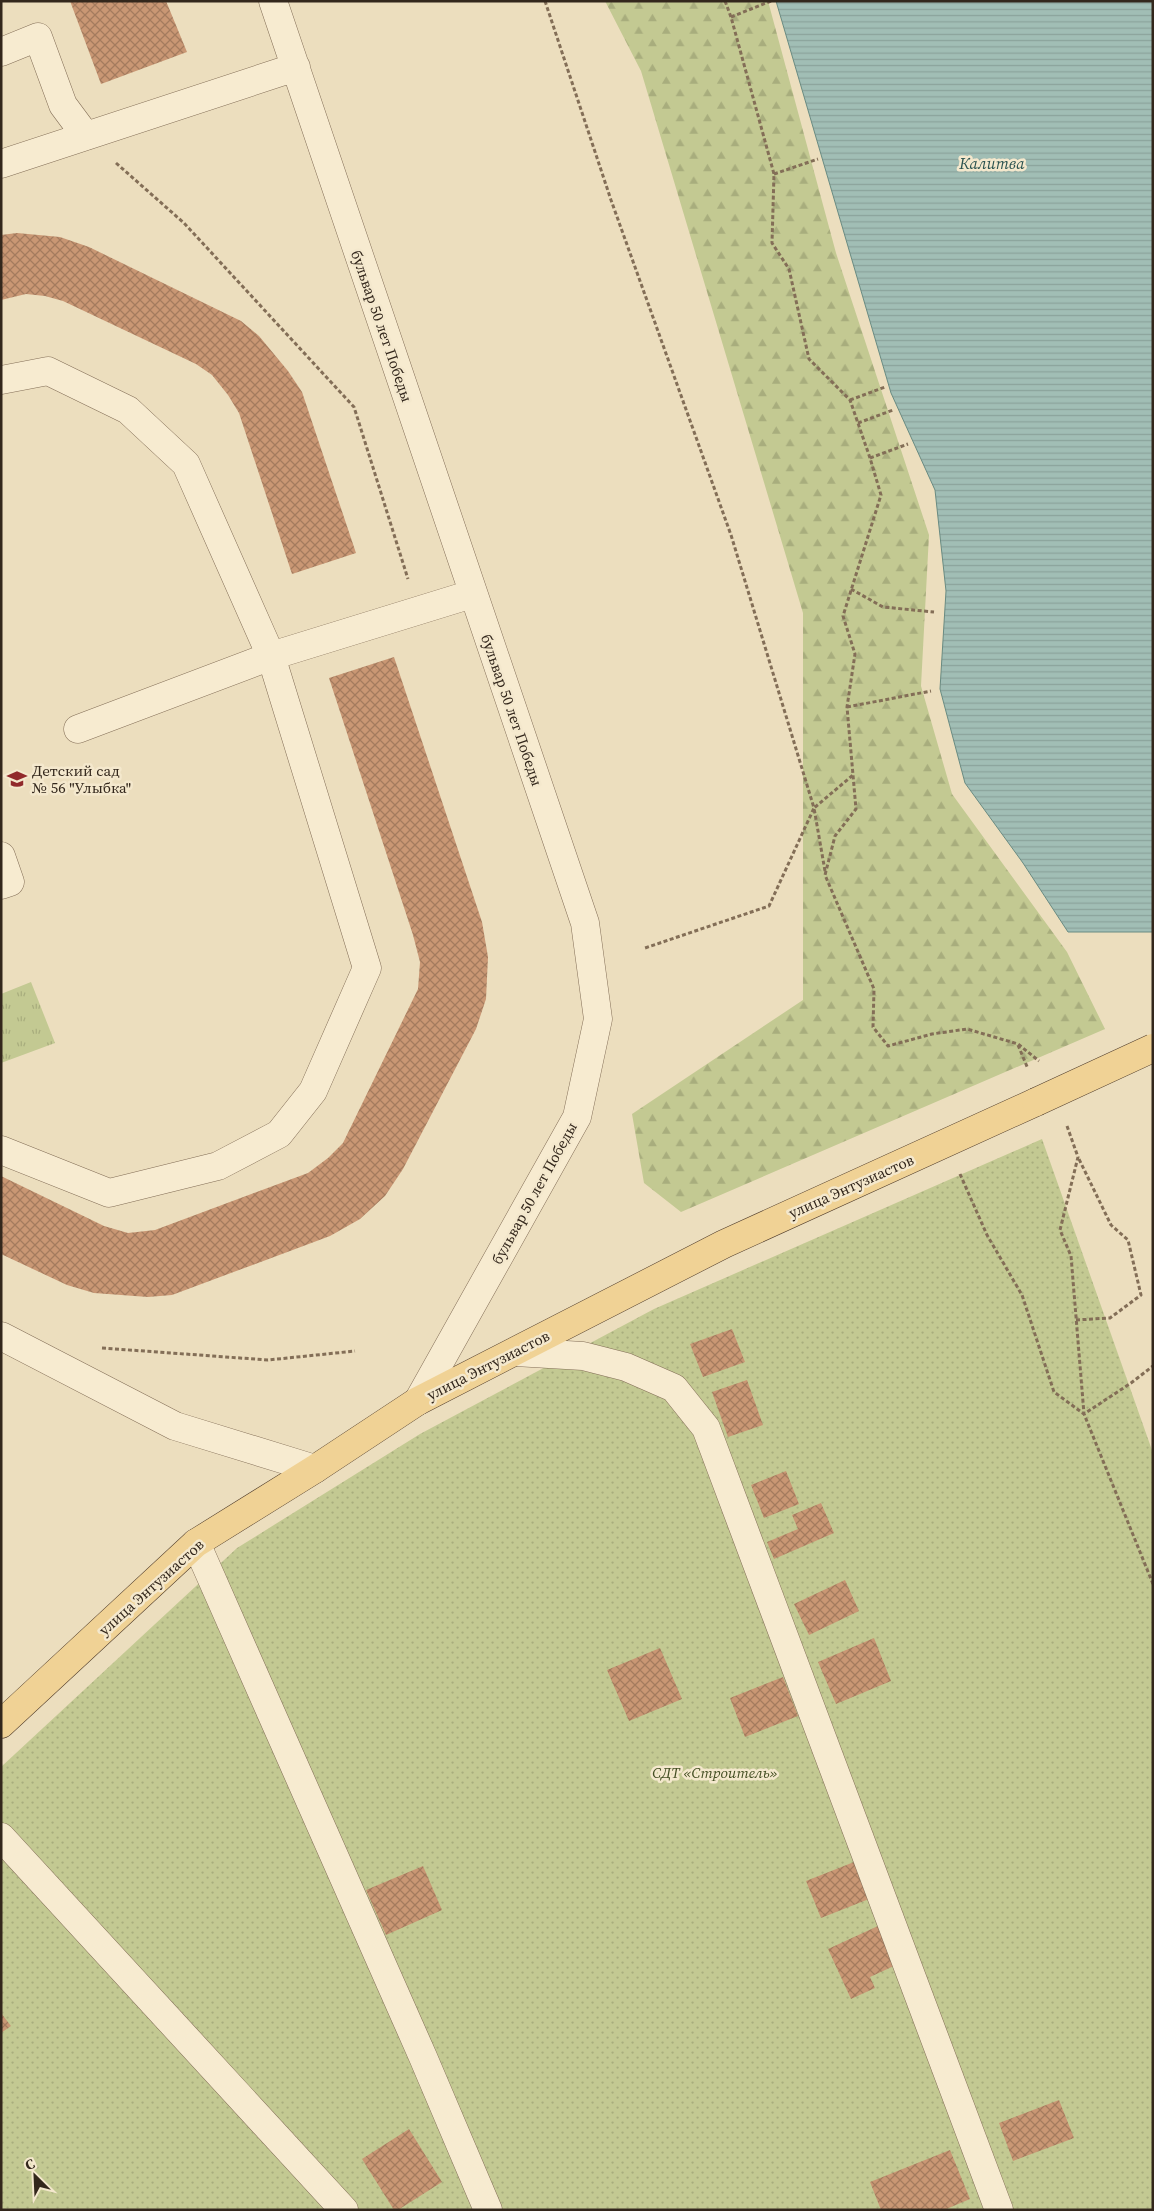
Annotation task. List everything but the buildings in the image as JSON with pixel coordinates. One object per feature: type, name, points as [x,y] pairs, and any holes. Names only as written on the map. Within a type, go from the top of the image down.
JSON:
[{"type":"main road","name":"улица Энтузиастов","points":[[1,1724],[196,1543],[315,1469],[418,1401],[724,1244],[1034,1089],[1153,1048]]},
{"type":"street","name":"бульвар 50 лет Победы","points":[[273,1],[472,594],[585,923],[598,1019],[577,1117],[418,1401]]},
{"type":"street","points":[[1,52],[38,37],[63,105],[86,136]]},
{"type":"street","points":[[1,164],[296,68]]},
{"type":"street","points":[[1,380],[48,371],[128,410],[186,464],[271,656],[367,968],[312,1091],[279,1134],[218,1166],[109,1193],[1,1150]]},
{"type":"street","points":[[78,729],[271,656],[472,594]]},
{"type":"street","points":[[1,856],[10,882],[1,885]]},
{"type":"street","points":[[1,1336],[175,1426],[315,1469]]},
{"type":"street","points":[[516,1352],[583,1356],[626,1367],[674,1388],[706,1428],[1000,2210]]},
{"type":"street","points":[[196,1543],[423,2057],[488,2210]]},
{"type":"street","points":[[1,1837],[344,2210]]},
{"type":"path","points":[[545,1],[614,210],[731,536],[814,808],[825,874],[874,989],[873,1027],[888,1046],[932,1034],[967,1029],[1018,1044],[1045,1066]]},
{"type":"path","points":[[725,1],[774,174],[772,243],[790,269],[809,360],[850,400],[881,495],[843,616],[855,654],[847,707],[856,809],[835,836],[825,874]]},
{"type":"path","points":[[731,17],[771,1]]},
{"type":"path","points":[[86,136],[184,223],[354,407],[418,610]]},
{"type":"path","points":[[774,174],[818,159]]},
{"type":"path","points":[[850,400],[885,387]]},
{"type":"path","points":[[858,423],[893,410]]},
{"type":"path","points":[[870,458],[908,444]]},
{"type":"path","points":[[851,589],[883,607],[934,612]]},
{"type":"path","points":[[847,707],[932,691]]},
{"type":"path","points":[[645,948],[769,906],[814,808],[853,775]]},
{"type":"path","points":[[1018,1044],[1034,1089]]},
{"type":"path","points":[[1065,1120],[1078,1156],[1111,1226],[1128,1240],[1141,1295],[1110,1318],[1076,1320]]},
{"type":"path","points":[[1078,1156],[1060,1230],[1071,1256],[1084,1414],[1153,1584]]},
{"type":"path","points":[[957,1167],[988,1235],[1022,1295],[1054,1392],[1084,1414]]},
{"type":"path","points":[[78,1376],[101,1348],[268,1360],[355,1350]]},
{"type":"path","points":[[1084,1414],[1153,1366]]},
{"type":"green space","points":[[605,1],[768,1],[836,253],[929,535],[921,686],[952,794],[1067,952],[1105,1029],[681,1212],[644,1183],[632,1114],[803,1000],[803,613],[641,71]]},
{"type":"green space","points":[[31,982],[55,1043],[1,1063],[1,994]]},
{"type":"green space","name":"СДТ «Строитель»","points":[[1042,1139],[1153,1453],[1153,2210],[1,2210],[1,1767],[237,1548],[420,1434],[654,1309]]},
{"type":"water","name":"Калитва","points":[[776,1],[1153,1],[1153,932],[1068,932],[1023,863],[965,783],[940,689],[946,591],[935,490],[891,393]]},
{"type":"place","name":"Детский сад № 56 \"Улыбка\"","points":[[17,779]]}]
